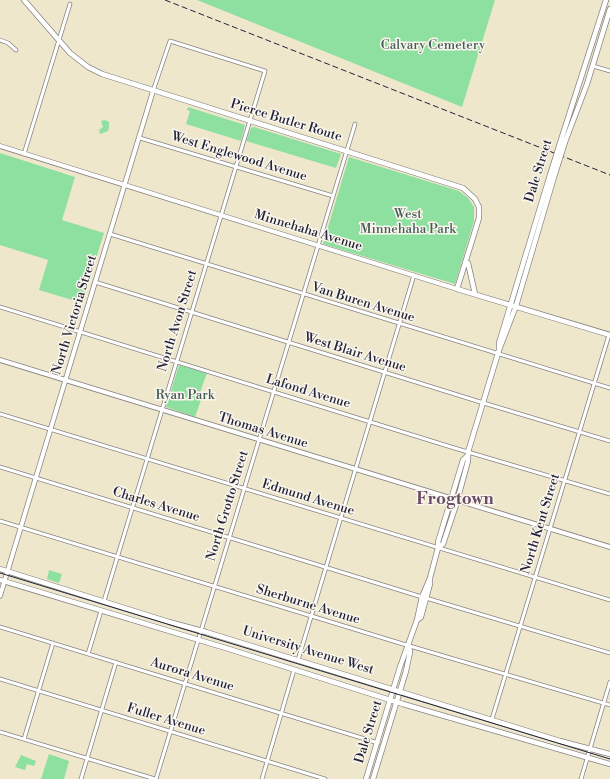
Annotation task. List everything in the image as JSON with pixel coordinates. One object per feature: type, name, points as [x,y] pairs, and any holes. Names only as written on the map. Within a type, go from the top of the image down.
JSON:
[{"type":"main road","name":"Pierce Butler Route","points":[[24,0],[70,53],[95,71],[108,77],[347,151],[459,187],[470,193],[478,204],[480,213],[457,289]]},
{"type":"main road","name":"Dale Street","points":[[498,352],[498,343],[552,176],[606,0]]},
{"type":"main road","name":"Dale Street","points":[[563,141],[592,66],[609,17],[610,9]]},
{"type":"main road","name":"Dale Street","points":[[366,779],[400,666],[409,646],[417,620],[420,617],[438,548],[438,542],[463,460],[467,454],[498,352],[516,306],[552,176]]},
{"type":"main road","points":[[467,258],[468,269],[475,294]]},
{"type":"main road","name":"Minnehaha Avenue","points":[[457,289],[609,335]]},
{"type":"main road","name":"Dale Street","points":[[438,548],[443,544],[458,501],[468,462],[467,454]]},
{"type":"main road","name":"University Avenue West","points":[[0,569],[154,618],[201,630],[560,741],[610,754]]},
{"type":"main road","name":"University Avenue West","points":[[2,581],[198,641],[229,649],[390,700],[587,759],[610,764]]},
{"type":"main road","name":"Dale Street","points":[[373,779],[409,658],[409,646]]},
{"type":"street","points":[[24,154],[70,4]]},
{"type":"street","points":[[602,15],[609,17]]},
{"type":"street","points":[[0,40],[8,43],[16,50]]},
{"type":"street","name":"North Avon Street","points":[[104,601],[265,71],[170,41]]},
{"type":"street","name":"North Victoria Street","points":[[0,596],[2,581],[8,571],[65,380],[170,41]]},
{"type":"street","points":[[592,66],[610,71]]},
{"type":"street","name":"North Grotto Street","points":[[155,779],[355,124]]},
{"type":"street","name":"West Englewood Avenue","points":[[140,138],[333,196]]},
{"type":"street","name":"Minnehaha Avenue","points":[[0,146],[457,289]]},
{"type":"street","name":"Van Buren Avenue","points":[[110,234],[399,324],[498,352],[610,388]]},
{"type":"street","points":[[298,660],[414,275]]},
{"type":"street","name":"West Blair Avenue","points":[[95,282],[384,373],[610,441]]},
{"type":"street","name":"Lafond Avenue","points":[[0,307],[369,421],[467,454],[565,480],[610,494]]},
{"type":"street","name":"North Kent Street","points":[[492,719],[609,335]]},
{"type":"street","name":"Thomas Avenue","points":[[0,360],[610,547]]},
{"type":"street","name":"Edmund Avenue","points":[[0,414],[610,600]]},
{"type":"street","name":"Charles Avenue","points":[[0,468],[610,653]]},
{"type":"street","name":"Sherburne Avenue","points":[[0,521],[409,646],[610,705]]},
{"type":"street","points":[[88,654],[101,611]]},
{"type":"street","name":"Aurora Avenue","points":[[0,627],[378,743]]},
{"type":"street","points":[[24,739],[53,643]]},
{"type":"street","points":[[81,779],[116,662]]},
{"type":"street","points":[[262,779],[294,670]]},
{"type":"street","name":"Fuller Avenue","points":[[0,679],[326,779]]},
{"type":"street","points":[[581,779],[610,682]]},
{"type":"street","points":[[0,732],[155,779]]},
{"type":"green space","name":"Calvary Cemetery","points":[[197,0],[495,0],[462,107]]},
{"type":"green space","points":[[188,107],[245,125],[241,141],[186,124],[190,111],[187,110]]},
{"type":"green space","points":[[105,120],[109,122],[108,131],[100,134],[99,130],[103,127],[101,121]]},
{"type":"green space","points":[[254,127],[341,154],[336,168],[246,141],[251,128]]},
{"type":"green space","points":[[0,153],[75,177],[62,220],[104,233],[82,303],[39,290],[48,260],[0,245]]},
{"type":"green space","name":"West Minnehaha Park","points":[[349,157],[459,191],[468,198],[474,207],[474,221],[455,284],[323,244]]},
{"type":"green space","name":"Ryan Park","points":[[179,365],[207,373],[199,395],[202,397],[195,417],[166,407]]},
{"type":"green space","points":[[49,570],[62,574],[59,583],[47,579]]},
{"type":"green space","points":[[49,754],[69,761],[64,779],[41,779]]},
{"type":"green space","points":[[21,755],[36,761],[34,766],[27,764],[25,770],[15,767]]},
{"type":"tram line","points":[[0,573],[610,759]]},
{"type":"railway","points":[[165,0],[610,175]]},
{"type":"district","name":"Frogtown","points":[[455,500]]}]
